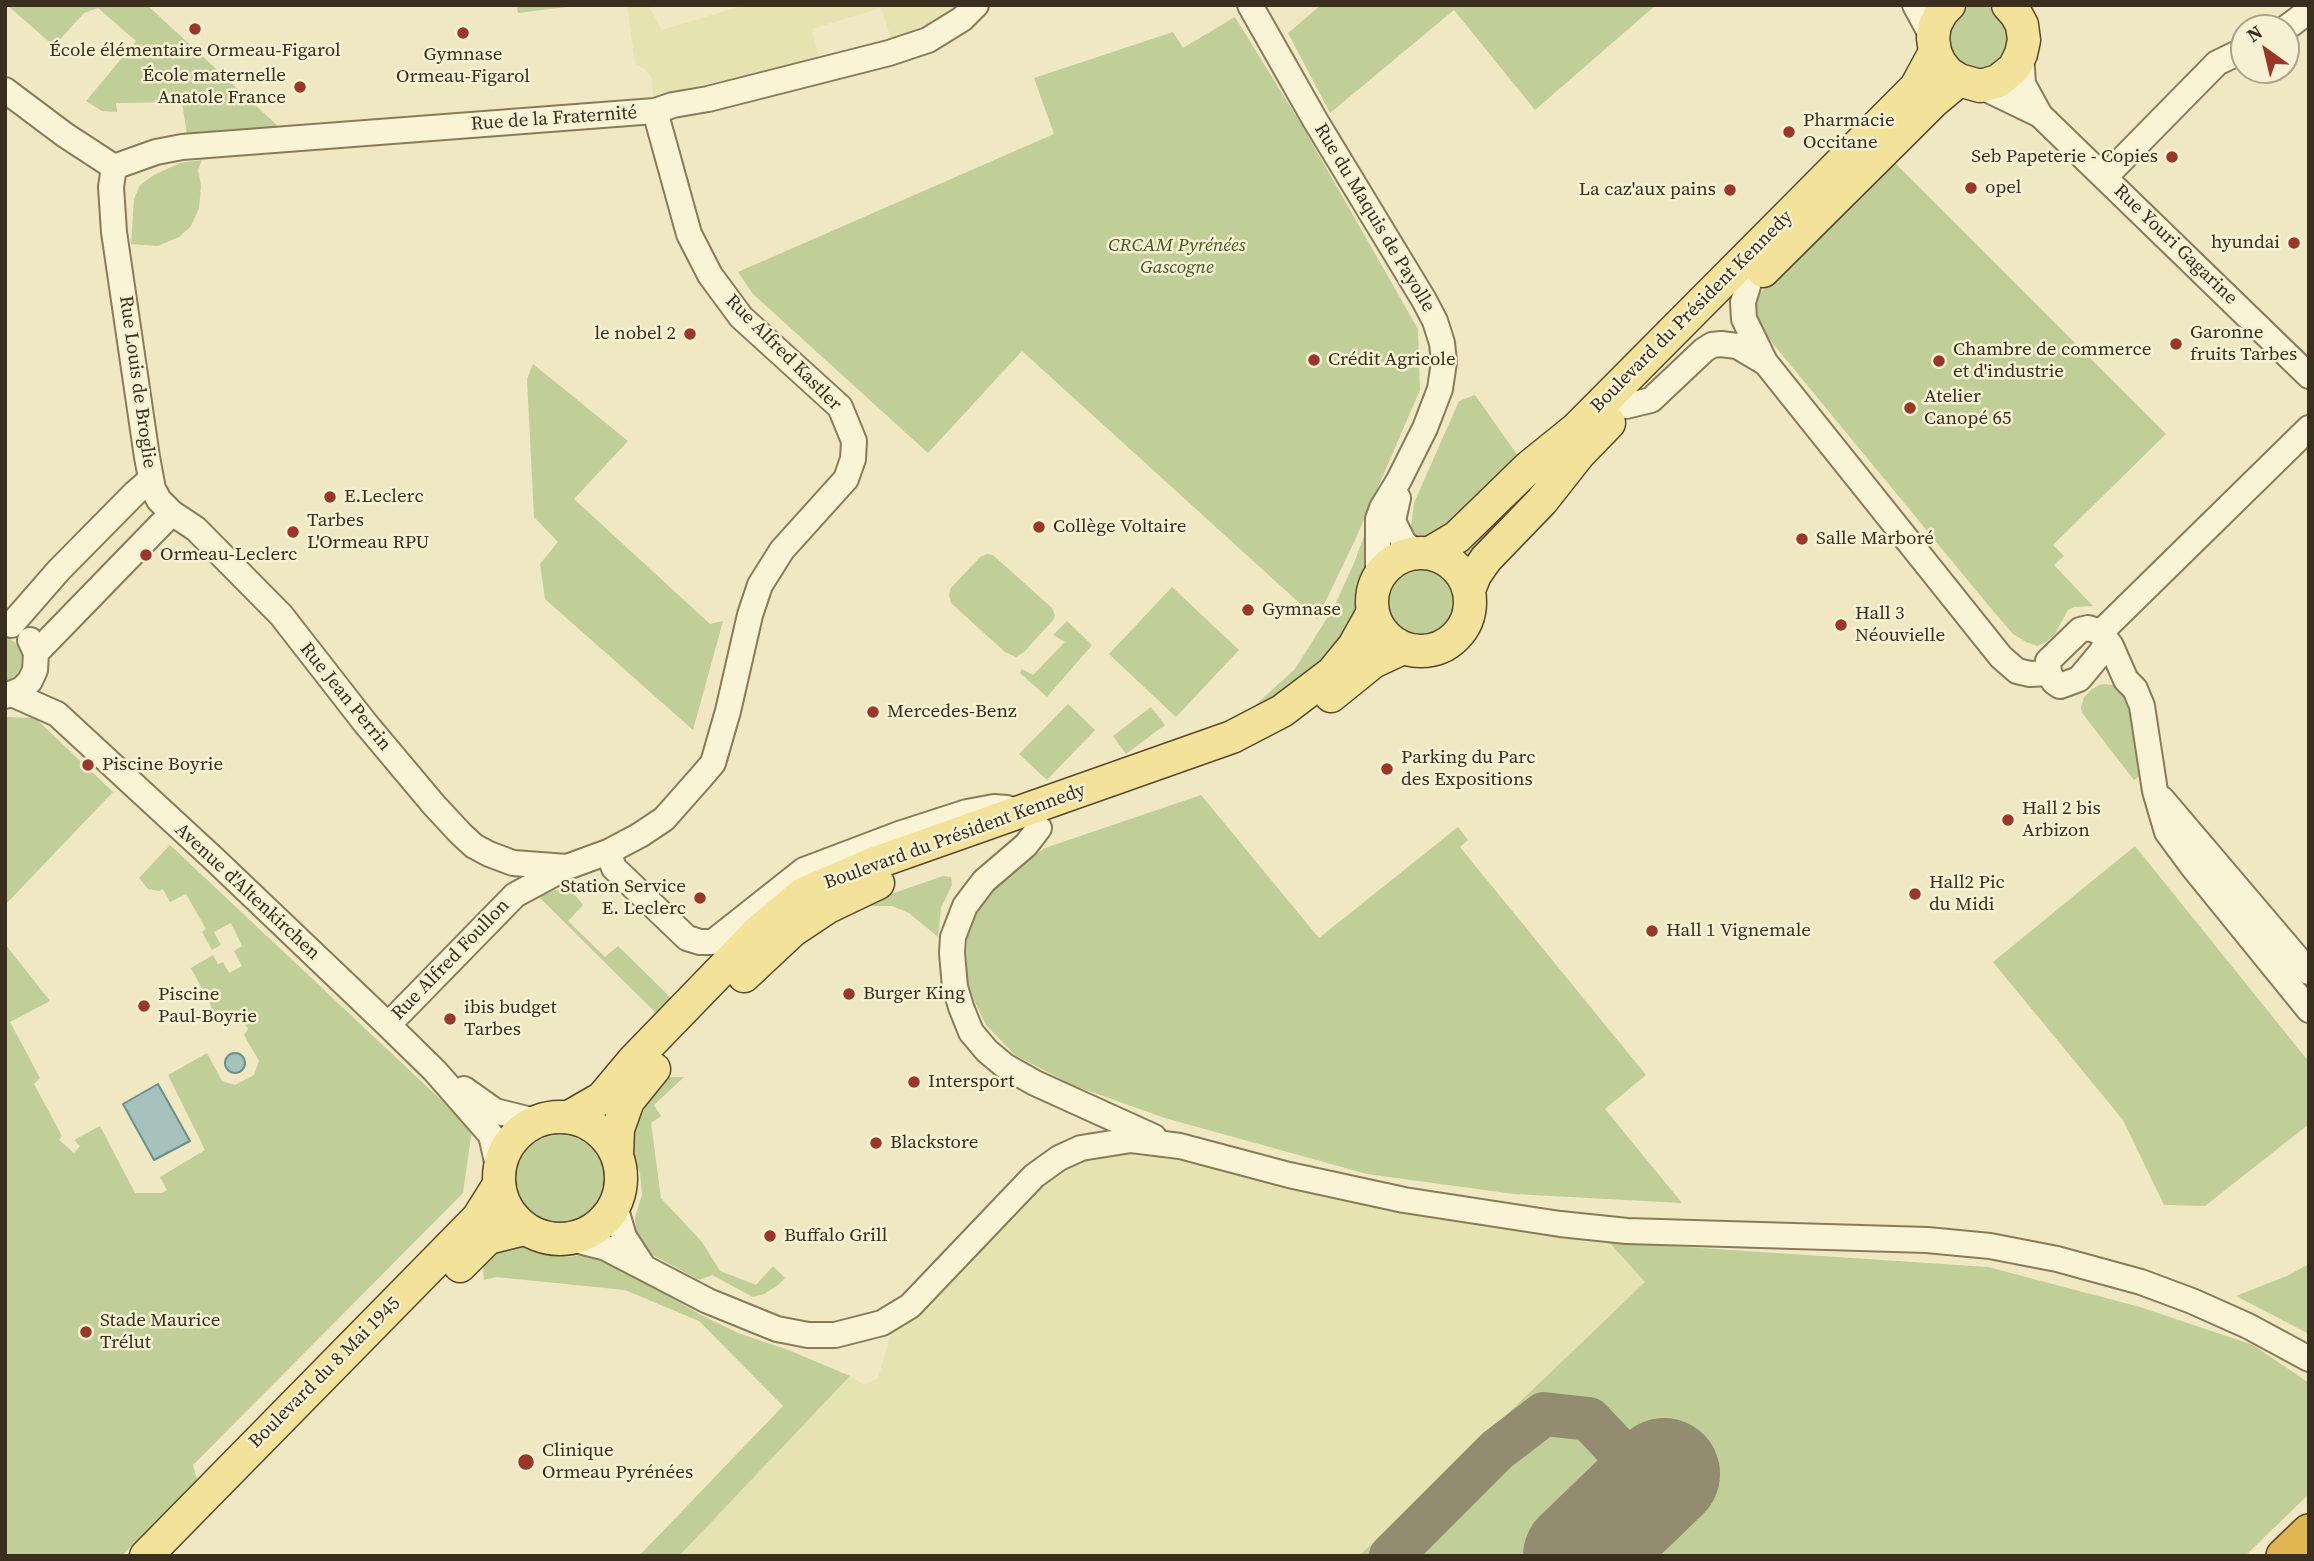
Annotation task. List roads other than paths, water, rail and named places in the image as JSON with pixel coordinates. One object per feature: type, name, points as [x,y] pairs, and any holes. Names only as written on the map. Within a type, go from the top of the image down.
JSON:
[{"type":"highway","points":[[2284,1556],[2309,1532]]},
{"type":"main road","name":"Boulevard du Président Kennedy","points":[[1423,553],[1457,537],[1529,467],[1576,429],[1916,87],[1934,45],[1935,25],[1949,5]]},
{"type":"main road","name":"Boulevard du Président Kennedy","points":[[1469,590],[1486,559],[1542,501],[1585,448],[1934,101],[1969,83],[1998,81],[2014,68],[2021,23]]},
{"type":"main road","points":[[1934,45],[1940,64],[1948,73],[1969,83]]},
{"type":"main road","points":[[1423,553],[1451,562],[1461,573],[1469,590],[1470,602],[1468,617],[1460,632],[1449,643],[1418,651],[1403,648],[1389,639],[1379,627],[1373,612],[1372,596],[1378,578],[1397,559],[1423,553]]},
{"type":"main road","name":"Boulevard du Président Kennedy","points":[[617,1154],[618,1129],[636,1088],[759,961],[792,931],[828,907],[866,888],[1232,737],[1282,711],[1332,673],[1354,646],[1373,612]]},
{"type":"main road","name":"Boulevard du Président Kennedy","points":[[569,1117],[602,1098],[633,1061],[760,930],[803,894],[875,863],[1166,785],[1241,755],[1293,726],[1373,662],[1403,648]]},
{"type":"main road","points":[[569,1117],[589,1124],[606,1136],[617,1154],[622,1172],[621,1189],[615,1206],[604,1222],[589,1233],[571,1239],[555,1240],[539,1237],[524,1229],[512,1217],[503,1202],[498,1176],[509,1143],[522,1129],[535,1121],[569,1117]]},
{"type":"main road","name":"Boulevard du 8 Mai 1945","points":[[146,1556],[478,1218],[498,1176]]},
{"type":"main road","name":"Boulevard du 8 Mai 1945","points":[[174,1556],[477,1247],[488,1238],[524,1229]]},
{"type":"street","name":"Rue de la Fraternité","points":[[114,167],[156,152],[183,148],[655,111],[890,53],[928,40],[962,19],[976,5]]},
{"type":"street","name":"Rue du Maquis de Payolle","points":[[1250,5],[1315,120],[1424,300],[1442,343],[1444,362],[1440,389],[1425,428],[1378,519],[1378,578]]},
{"type":"street","points":[[1915,5],[1934,45]]},
{"type":"street","name":"Rue Youri Gagarine","points":[[2021,23],[2023,84],[2040,115],[2309,376]]},
{"type":"street","points":[[2105,177],[2217,63],[2230,57]]},
{"type":"street","name":"Rue Youri Gagarine","points":[[1969,83],[2040,115]]},
{"type":"street","points":[[5,90],[65,135],[114,167]]},
{"type":"street","name":"Rue Alfred Kastler","points":[[567,867],[608,852],[664,819],[713,762],[760,585],[782,550],[846,479],[852,459],[853,441],[840,407],[741,317],[710,275],[689,234],[655,111]]},
{"type":"street","name":"Rue Louis de Broglie","points":[[8,625],[59,570],[151,480],[114,232],[111,187],[114,167]]},
{"type":"street","points":[[1748,286],[1743,302],[1744,319],[1765,362],[2001,657],[2017,671],[2030,674],[2049,673]]},
{"type":"street","points":[[1626,406],[1651,400],[1703,350],[1712,345],[1737,346],[1765,362]]},
{"type":"street","points":[[2084,675],[2104,649],[2103,635],[2309,428]]},
{"type":"street","name":"Rue Jean Perrin","points":[[151,480],[159,500],[172,513],[196,529],[281,615],[366,724],[433,805],[461,834],[489,855],[513,863],[567,867]]},
{"type":"street","name":"Rue du Maquis de Payolle","points":[[1399,480],[1393,522],[1404,544],[1423,553]]},
{"type":"street","points":[[9,695],[22,689],[30,681],[35,661],[172,513]]},
{"type":"street","name":"Avenue d'Altenkirchen","points":[[8,625],[27,635],[57,714]]},
{"type":"street","points":[[2126,680],[2109,675],[2084,675],[2060,686],[2049,673],[2048,661],[2080,630],[2088,628],[2103,635],[2142,706],[2155,791],[2167,832],[2309,1010]]},
{"type":"street","name":"Avenue d'Altenkirchen","points":[[9,695],[57,714],[214,859],[435,1071],[491,1135],[498,1176]]},
{"type":"street","points":[[2155,791],[2309,972]]},
{"type":"street","points":[[608,852],[614,867],[687,938],[713,943],[776,891],[811,867],[967,812],[995,807],[1033,819],[1026,845],[984,881],[965,906],[953,937],[955,987],[971,1032],[987,1051],[1005,1066],[1035,1083],[1168,1143]]},
{"type":"street","name":"Rue Alfred Foullon","points":[[513,863],[515,895]]},
{"type":"street","name":"Rue Alfred Foullon","points":[[388,1026],[515,895],[567,867]]},
{"type":"street","name":"Avenue d'Altenkirchen","points":[[435,1071],[495,1111],[535,1121]]},
{"type":"street","points":[[571,1239],[606,1248],[708,1301],[777,1329],[808,1335],[835,1335],[882,1323],[910,1306],[1034,1176],[1059,1158],[1081,1148],[1131,1140],[1168,1143],[1289,1175],[1404,1200],[1560,1224],[1627,1231],[1927,1240],[1990,1246],[2057,1259],[2141,1282],[2248,1326],[2309,1359]]},
{"type":"street","points":[[615,1206],[624,1237],[645,1269]]},
{"type":"water","points":[[231,1053],[239,1053],[245,1063],[239,1073],[231,1073],[225,1067],[225,1059]]},
{"type":"water","points":[[158,1084],[190,1141],[154,1160],[123,1104]]},
{"type":"place","name":"École élémentaire Ormeau-Figarol","points":[[195,29]]},
{"type":"place","name":"Gymnase Ormeau-Figarol","points":[[463,33]]},
{"type":"place","name":"École maternelle Anatole France","points":[[300,87]]},
{"type":"place","name":"Pharmacie Occitane","points":[[1789,132]]},
{"type":"place","name":"Seb Papeterie - Copies","points":[[2172,157]]},
{"type":"place","name":"opel","points":[[1971,188]]},
{"type":"place","name":"La caz'aux pains","points":[[1730,190]]},
{"type":"place","name":"hyundai","points":[[2294,243]]},
{"type":"place","name":"le nobel 2","points":[[690,334]]},
{"type":"place","name":"Garonne fruits Tarbes","points":[[2176,344]]},
{"type":"place","name":"Crédit Agricole","points":[[1314,360]]},
{"type":"place","name":"Chambre de commerce et d'industrie","points":[[1939,361]]},
{"type":"place","name":"Atelier Canopé 65","points":[[1910,408]]},
{"type":"place","name":"E.Leclerc","points":[[330,497]]},
{"type":"place","name":"Collège Voltaire","points":[[1039,527]]},
{"type":"place","name":"Tarbes L'Ormeau RPU","points":[[293,532]]},
{"type":"place","name":"Salle Marboré","points":[[1802,539]]},
{"type":"place","name":"Ormeau-Leclerc","points":[[146,555]]},
{"type":"place","name":"Gymnase","points":[[1248,610]]},
{"type":"place","name":"Hall 3 Néouvielle","points":[[1841,625]]},
{"type":"place","name":"Mercedes-Benz","points":[[873,712]]},
{"type":"place","name":"Piscine Boyrie","points":[[88,765]]},
{"type":"place","name":"Parking du Parc des Expositions","points":[[1387,769]]},
{"type":"place","name":"Hall 2 bis Arbizon","points":[[2008,820]]},
{"type":"place","name":"Hall2 Pic du Midi","points":[[1915,894]]},
{"type":"place","name":"Station Service E. Leclerc","points":[[700,898]]},
{"type":"place","name":"Hall 1 Vignemale","points":[[1652,931]]},
{"type":"place","name":"Burger King","points":[[849,994]]},
{"type":"place","name":"Piscine Paul-Boyrie","points":[[144,1006]]},
{"type":"place","name":"ibis budget Tarbes","points":[[450,1019]]},
{"type":"place","name":"Intersport","points":[[914,1082]]},
{"type":"place","name":"Blackstore","points":[[876,1143]]},
{"type":"place","name":"Buffalo Grill","points":[[770,1236]]},
{"type":"place","name":"Stade Maurice Trélut","points":[[86,1332]]},
{"type":"place","name":"Clinique Ormeau Pyrénées","points":[[526,1462]]},
{"type":"park label","name":"CRCAM Pyrénées Gascogne","points":[[1177,257]]}]
